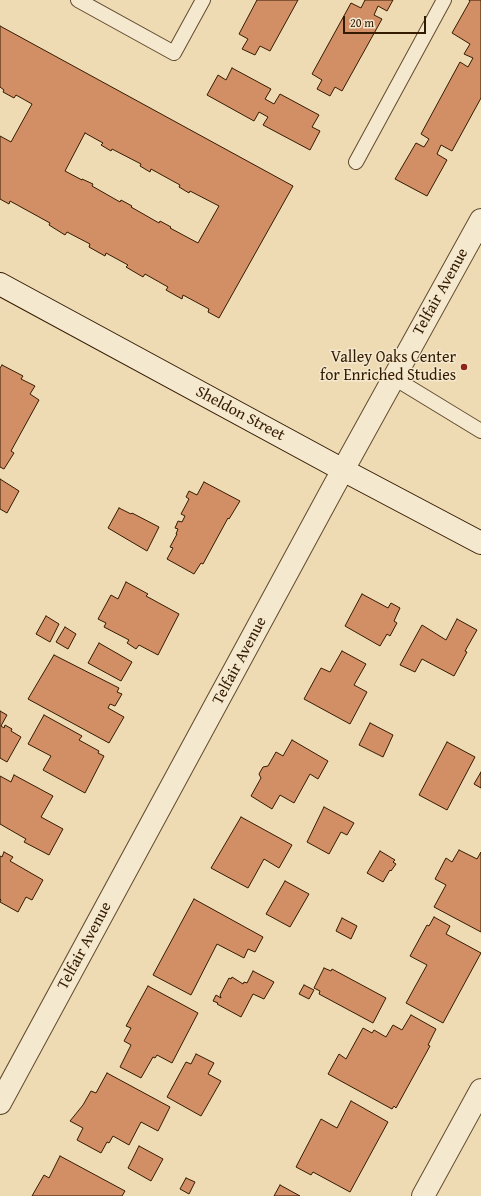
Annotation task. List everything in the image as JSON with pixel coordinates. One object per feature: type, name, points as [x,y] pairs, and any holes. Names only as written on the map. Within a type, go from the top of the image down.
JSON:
[{"type":"street","name":"Telfair Avenue","points":[[0,1103],[343,470],[481,220]]},
{"type":"street","name":"Sheldon Street","points":[[0,284],[481,543]]},
{"type":"street","points":[[423,1196],[481,1090]]},
{"type":"lane","points":[[78,0],[174,53],[203,0]]},
{"type":"lane","points":[[356,162],[444,0]]},
{"type":"lane","points":[[394,378],[481,431]]},
{"type":"building","points":[[257,0],[298,0],[270,51],[260,46],[255,55],[242,49],[248,39],[239,34]]},
{"type":"building","points":[[365,0],[393,0],[387,11],[378,6],[374,15],[382,19],[342,91],[335,87],[330,96],[317,89],[322,80],[312,74],[351,3],[361,8]]},
{"type":"building","points":[[469,0],[481,0],[481,98],[452,151],[441,145],[437,154],[447,160],[427,196],[395,179],[416,143],[424,147],[429,139],[421,134],[460,62],[468,67],[473,58],[464,54],[470,44],[452,33],[470,1]]},
{"type":"building","points":[[0,26],[293,186],[219,318],[208,312],[209,309],[183,295],[182,299],[166,290],[168,287],[145,274],[143,277],[126,267],[128,265],[106,253],[105,256],[89,247],[90,244],[67,232],[65,235],[49,225],[50,223],[10,201],[9,204],[0,199],[0,136],[11,142],[32,104],[16,95],[14,98],[3,92],[4,90],[0,87]],"holes":[[[85,133],[103,143],[101,145],[111,151],[112,149],[141,164],[140,166],[150,172],[151,169],[180,185],[179,187],[189,193],[190,191],[219,206],[198,243],[160,221],[159,223],[121,200],[120,202],[92,186],[93,184],[65,171]]]},
{"type":"building","points":[[232,68],[271,89],[265,99],[274,104],[280,94],[319,115],[312,127],[320,131],[310,150],[263,125],[268,117],[259,112],[254,121],[207,95],[218,75],[226,80]]},
{"type":"building","points":[[2,365],[23,376],[21,379],[35,386],[30,394],[39,400],[11,451],[14,453],[4,469],[0,467],[0,368]]},
{"type":"building","points":[[0,479],[19,491],[7,513],[0,509]]},
{"type":"building","points":[[204,482],[240,501],[229,519],[228,518],[203,564],[201,563],[194,574],[167,559],[173,548],[170,547],[177,534],[178,529],[175,528],[178,521],[182,522],[185,516],[181,514],[189,499],[186,497],[189,491],[197,495]]},
{"type":"building","points":[[119,508],[159,527],[147,551],[108,528]]},
{"type":"building","points":[[126,582],[148,594],[146,596],[179,614],[158,655],[139,645],[136,649],[127,643],[129,640],[104,627],[106,623],[98,619],[111,595],[118,599]]},
{"type":"building","points":[[362,594],[388,608],[391,603],[400,608],[394,621],[397,623],[390,636],[387,634],[380,646],[345,626]]},
{"type":"building","points":[[46,616],[59,624],[50,642],[36,634]]},
{"type":"building","points":[[457,619],[477,630],[465,651],[467,652],[454,676],[422,659],[415,672],[400,665],[422,625],[446,640]]},
{"type":"building","points":[[65,627],[76,634],[68,649],[56,642]]},
{"type":"building","points":[[99,643],[132,662],[121,681],[88,663]]},
{"type":"building","points":[[342,651],[366,664],[354,685],[367,692],[350,724],[304,699],[321,668],[330,672]]},
{"type":"building","points":[[54,655],[119,688],[117,692],[122,694],[115,706],[110,704],[108,708],[124,717],[109,743],[28,699]]},
{"type":"building","points":[[0,711],[7,715],[1,726],[4,728],[5,725],[21,737],[7,762],[0,758]]},
{"type":"building","points":[[44,715],[82,736],[79,740],[99,751],[98,753],[104,756],[85,793],[43,770],[51,756],[28,744]]},
{"type":"building","points":[[370,723],[393,735],[383,757],[359,745]]},
{"type":"building","points":[[292,740],[328,761],[318,779],[310,774],[294,803],[280,795],[272,809],[251,796],[261,778],[259,774],[263,767],[268,766],[276,752],[283,756]]},
{"type":"building","points":[[447,742],[475,757],[447,810],[419,795]]},
{"type":"building","points":[[481,772],[481,788],[474,784]]},
{"type":"building","points":[[14,775],[53,796],[41,817],[63,829],[49,855],[24,842],[26,839],[0,824],[0,776],[11,782]]},
{"type":"building","points":[[324,807],[354,823],[347,835],[341,832],[329,854],[307,842]]},
{"type":"building","points":[[241,817],[292,845],[279,868],[264,859],[248,888],[211,868]]},
{"type":"building","points":[[459,850],[477,859],[481,852],[481,932],[434,907],[446,885],[435,879],[446,858],[452,862]]},
{"type":"building","points":[[380,851],[395,860],[393,862],[396,864],[391,871],[390,870],[383,882],[367,873]]},
{"type":"building","points":[[4,852],[13,857],[10,861],[43,880],[32,900],[26,897],[18,912],[0,902],[0,856],[2,857]]},
{"type":"building","points":[[285,881],[309,894],[290,927],[266,914]]},
{"type":"building","points":[[194,899],[263,937],[255,952],[248,949],[244,958],[217,944],[191,995],[153,975]]},
{"type":"building","points":[[434,917],[450,926],[446,934],[481,953],[443,1023],[406,1003],[427,965],[410,956],[427,925],[429,926]]},
{"type":"building","points":[[342,918],[357,926],[351,939],[336,931]]},
{"type":"building","points":[[324,968],[331,971],[332,969],[386,998],[373,1023],[319,994],[320,991],[314,988]]},
{"type":"building","points":[[253,971],[274,982],[264,999],[253,994],[241,1017],[213,1001],[216,995],[221,998],[220,995],[229,978],[231,979],[232,977],[243,984],[244,982],[247,983]]},
{"type":"building","points":[[304,985],[314,990],[309,999],[299,994]]},
{"type":"building","points":[[148,986],[198,1013],[172,1063],[157,1055],[155,1058],[153,1057],[141,1078],[120,1067],[131,1045],[124,1041],[131,1028],[126,1026]]},
{"type":"building","points":[[411,1015],[436,1029],[428,1045],[430,1046],[396,1108],[394,1106],[392,1109],[328,1074],[339,1054],[346,1059],[363,1028],[372,1033],[374,1030],[386,1037],[393,1025],[402,1030]]},
{"type":"building","points":[[196,1054],[214,1063],[208,1074],[221,1081],[201,1116],[167,1097],[186,1062],[191,1064]]},
{"type":"building","points":[[107,1073],[170,1107],[158,1131],[141,1122],[129,1145],[113,1136],[109,1143],[107,1142],[101,1153],[77,1140],[83,1128],[70,1121],[83,1105],[91,1091],[96,1093]]},
{"type":"building","points":[[351,1101],[388,1122],[350,1192],[313,1172],[311,1175],[296,1167],[321,1119],[337,1128]]},
{"type":"building","points":[[139,1146],[163,1159],[151,1181],[128,1168]]},
{"type":"building","points":[[60,1156],[125,1191],[122,1196],[32,1196],[44,1175],[49,1178]]},
{"type":"building","points":[[186,1178],[195,1182],[189,1194],[180,1189]]},
{"type":"building","points":[[280,1185],[300,1196],[274,1196]]},
{"type":"place","name":"Valley Oaks Center for Enriched Studies","points":[[464,367]]}]
